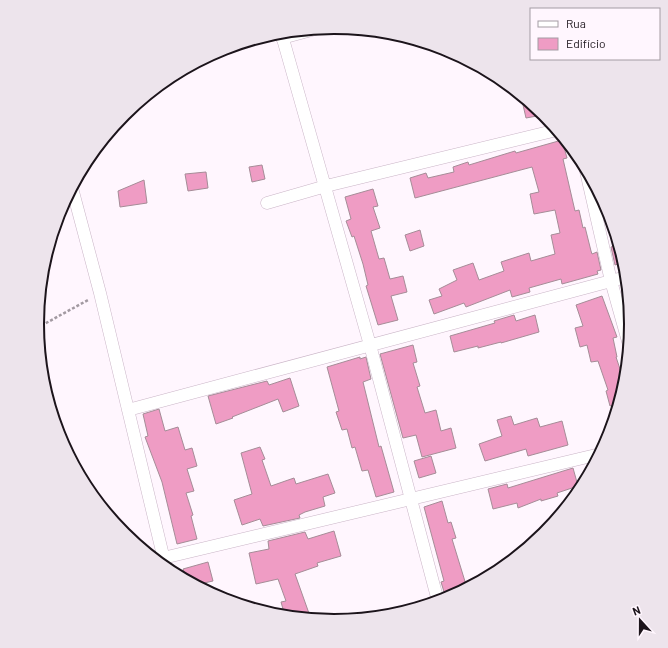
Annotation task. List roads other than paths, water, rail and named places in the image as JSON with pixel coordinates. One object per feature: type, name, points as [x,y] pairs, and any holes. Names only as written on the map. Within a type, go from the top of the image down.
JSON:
[{"type":"street","points":[[283,39],[370,345],[436,595]]},
{"type":"street","points":[[267,203],[326,186],[551,132]]},
{"type":"street","points":[[590,188],[611,281],[624,327]]},
{"type":"street","points":[[74,196],[100,293],[163,558]]},
{"type":"street","points":[[128,410],[620,278]]},
{"type":"street","points":[[168,562],[410,500],[592,456]]}]
